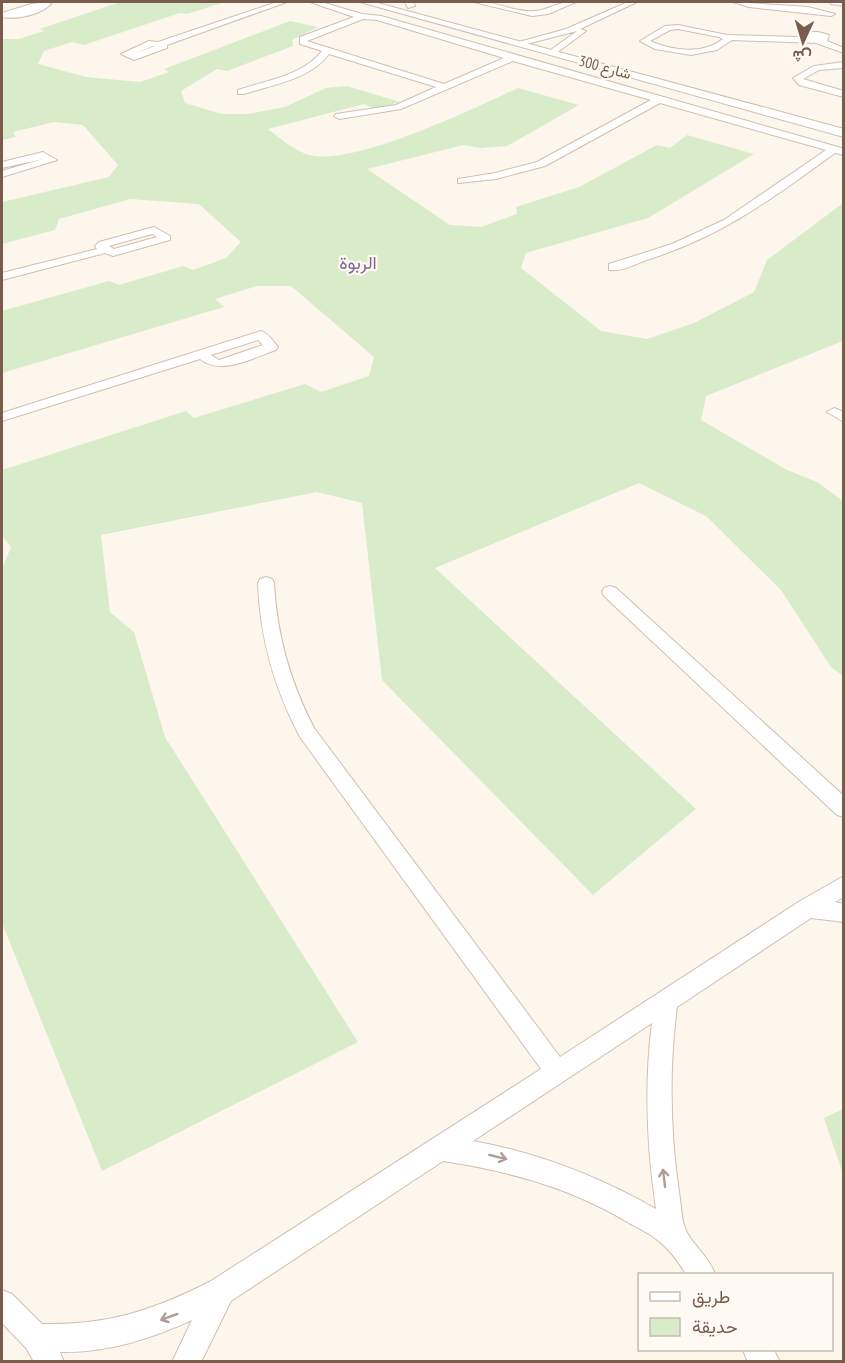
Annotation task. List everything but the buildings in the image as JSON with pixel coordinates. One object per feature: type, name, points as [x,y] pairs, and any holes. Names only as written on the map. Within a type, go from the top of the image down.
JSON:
[{"type":"street","points":[[161,44],[283,2]]},
{"type":"street","points":[[314,2],[839,150]]},
{"type":"street","name":"شارع 300","points":[[365,2],[843,133]]},
{"type":"street","name":"شارع 300","points":[[396,2],[843,123]]},
{"type":"street","points":[[478,2],[492,3],[537,14],[572,2]]},
{"type":"street","points":[[519,43],[556,34],[633,2]]},
{"type":"street","points":[[552,52],[563,47],[572,37],[646,2]]},
{"type":"street","points":[[737,2],[828,13]]},
{"type":"street","points":[[728,38],[706,52],[696,54],[652,45],[644,40],[668,28],[678,27],[728,38],[784,38],[816,31],[828,13],[841,3]]},
{"type":"street","points":[[364,16],[303,39],[303,42],[445,87]]},
{"type":"street","points":[[816,31],[843,49]]},
{"type":"street","points":[[461,43],[485,34]]},
{"type":"street","points":[[556,34],[572,37]]},
{"type":"street","points":[[241,92],[310,67],[327,51]]},
{"type":"street","points":[[339,116],[398,107],[512,58]]},
{"type":"street","points":[[843,65],[817,68],[797,78],[802,83],[843,94]]},
{"type":"street","points":[[310,67],[381,67]]},
{"type":"street","points":[[462,181],[496,176],[541,164],[659,100]]},
{"type":"street","points":[[613,267],[672,248],[713,231],[839,150]]},
{"type":"street","points":[[2,165],[43,155],[52,160],[2,174]]},
{"type":"street","points":[[2,278],[105,250]]},
{"type":"street","points":[[2,417],[202,354]]},
{"type":"street","points":[[266,583],[267,618],[273,655],[286,693],[307,732],[556,1072]]},
{"type":"street","points":[[610,591],[843,809]]},
{"type":"street","points":[[36,1338],[83,1338],[131,1330],[177,1314],[221,1291],[843,885]]},
{"type":"street","points":[[808,908],[843,913]]},
{"type":"street","points":[[666,1001],[659,1064],[659,1133],[673,1236]]},
{"type":"street","points":[[441,1148],[507,1159],[582,1184],[628,1207],[673,1236],[701,1273]]},
{"type":"street","points":[[186,1362],[221,1291]]},
{"type":"street","points":[[2,1304],[36,1338],[50,1362]]},
{"type":"green space","points":[[120,2],[225,2],[187,14],[180,13],[84,45],[72,42],[44,51],[38,64],[86,77],[140,82],[169,72],[164,69],[290,21],[318,27],[292,40],[293,46],[227,71],[217,69],[181,91],[185,103],[222,114],[247,114],[285,107],[326,88],[347,86],[400,102],[375,109],[364,104],[268,129],[306,154],[325,157],[380,145],[444,121],[518,88],[579,105],[507,146],[480,148],[463,145],[367,169],[450,225],[481,227],[517,214],[516,207],[579,187],[657,145],[670,148],[687,135],[754,154],[648,218],[526,253],[521,268],[601,331],[647,339],[694,323],[754,292],[767,260],[843,203],[843,341],[706,396],[701,420],[787,470],[817,482],[843,501],[843,676],[831,667],[781,590],[706,516],[639,483],[435,568],[696,809],[593,895],[382,680],[362,503],[317,492],[101,535],[110,612],[134,632],[165,737],[358,1042],[102,1171],[2,923],[2,569],[11,547],[2,536],[2,470],[186,411],[194,418],[305,384],[321,392],[369,376],[374,357],[291,286],[257,286],[215,299],[224,307],[2,373],[2,311],[109,281],[119,285],[183,266],[193,270],[226,258],[241,242],[199,204],[130,199],[59,219],[55,230],[2,244],[2,202],[109,177],[118,165],[83,125],[54,122],[13,132],[16,137],[2,140],[2,39],[19,39],[44,31],[40,29]]},
{"type":"green space","points":[[843,1109],[843,1174],[824,1118]]},
{"type":"district","name":"الربوة","points":[[358,262]]}]
